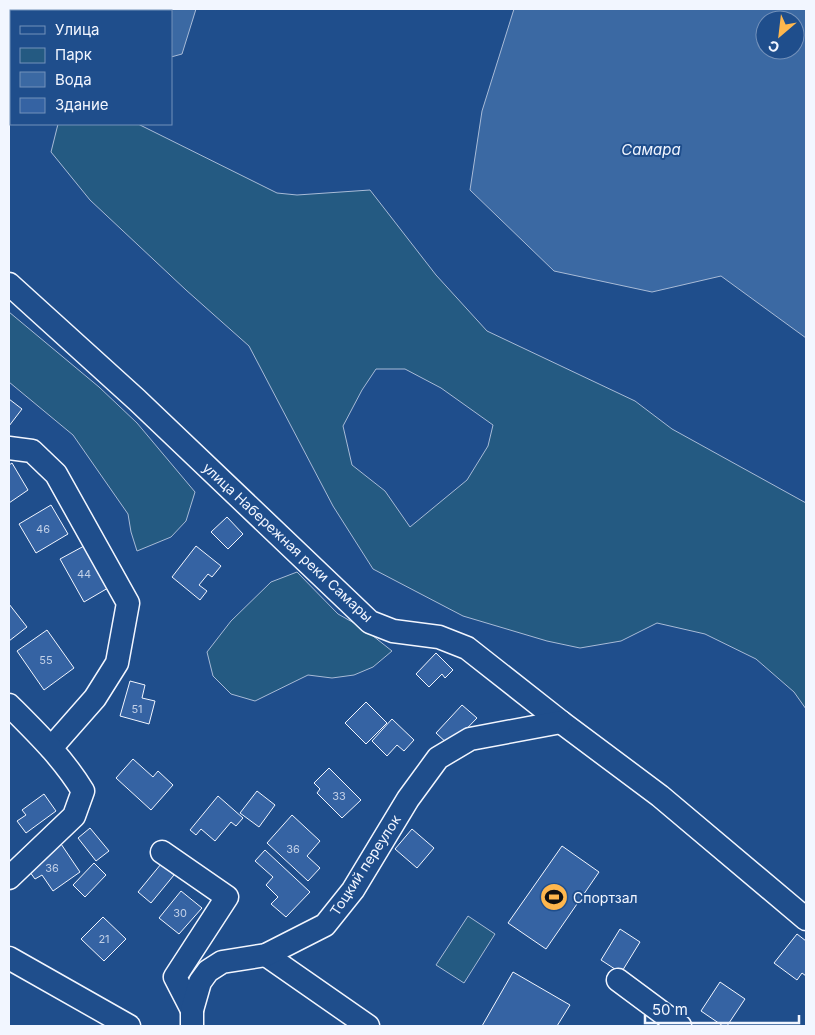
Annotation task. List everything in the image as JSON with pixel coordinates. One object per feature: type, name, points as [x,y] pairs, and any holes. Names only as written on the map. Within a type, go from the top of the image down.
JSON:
[{"type":"street","name":"улица Набережная реки Самары","points":[[9,284],[137,400],[370,622],[393,631],[439,637],[467,648],[561,722],[660,796],[806,919]]},
{"type":"street","points":[[9,448],[32,451],[56,474],[128,602],[117,663],[95,698],[51,748]]},
{"type":"street","points":[[9,706],[51,748],[74,775],[83,791],[74,816],[9,878]]},
{"type":"street","name":"Тоцкий переулок","points":[[192,1018],[200,982],[208,971],[222,962],[266,955],[325,925],[352,890],[408,799],[438,758],[470,738],[561,722]]},
{"type":"street","points":[[162,852],[227,898],[175,977],[192,1018]]},
{"type":"street","points":[[266,955],[368,1026]]},
{"type":"street","points":[[9,958],[129,1026]]},
{"type":"street","points":[[618,980],[680,1026]]},
{"type":"green space","points":[[58,125],[140,125],[277,193],[297,195],[370,190],[436,275],[487,331],[635,401],[672,429],[806,503],[806,709],[794,692],[756,659],[705,634],[657,623],[621,641],[580,648],[547,641],[463,616],[373,569],[333,506],[249,346],[90,200],[51,152]],"holes":[[[376,369],[405,369],[441,388],[493,425],[488,446],[467,480],[410,527],[385,491],[352,465],[343,426],[362,390]]]},
{"type":"green space","points":[[9,312],[99,387],[137,423],[195,492],[186,521],[171,537],[137,551],[128,514],[73,435],[9,382]]},
{"type":"green space","points":[[297,572],[338,614],[363,628],[392,651],[373,667],[354,675],[332,678],[308,675],[255,701],[231,694],[213,676],[207,652],[231,621],[271,582]]},
{"type":"green space","points":[[468,916],[495,934],[464,983],[436,965]]},
{"type":"water","points":[[196,9],[182,54],[172,57],[172,10],[30,10]]},
{"type":"water","name":"Самара","points":[[514,9],[806,9],[806,338],[721,276],[652,292],[554,271],[470,190],[482,111]]},
{"type":"building","points":[[9,399],[22,409],[9,426]]},
{"type":"building","points":[[12,463],[28,490],[9,503],[9,465]]},
{"type":"building","points":[[51,505],[68,534],[36,553],[19,524]]},
{"type":"building","points":[[227,517],[243,534],[228,549],[211,532]]},
{"type":"building","points":[[84,546],[108,588],[84,602],[60,559]]},
{"type":"building","points":[[196,546],[221,566],[212,577],[208,574],[199,585],[207,591],[200,600],[172,577]]},
{"type":"building","points":[[9,604],[27,627],[9,641]]},
{"type":"building","points":[[47,630],[74,668],[44,690],[17,651]]},
{"type":"building","points":[[436,653],[453,670],[445,678],[442,674],[429,687],[416,674]]},
{"type":"building","points":[[130,681],[145,685],[142,698],[155,701],[149,724],[120,716]]},
{"type":"building","points":[[366,702],[387,723],[366,744],[345,723]]},
{"type":"building","points":[[462,705],[477,718],[450,746],[436,733]]},
{"type":"building","points":[[392,719],[414,740],[404,751],[397,745],[387,756],[372,741]]},
{"type":"building","points":[[133,759],[153,777],[158,771],[173,785],[151,810],[116,778]]},
{"type":"building","points":[[329,768],[361,800],[342,818],[317,793],[320,789],[314,783]]},
{"type":"building","points":[[257,791],[275,805],[259,827],[240,813]]},
{"type":"building","points":[[44,794],[56,811],[26,833],[17,821],[26,815],[22,810]]},
{"type":"building","points":[[218,796],[243,818],[236,826],[231,822],[215,841],[201,829],[196,835],[190,830]]},
{"type":"building","points":[[292,815],[320,841],[307,856],[320,868],[308,881],[267,843]]},
{"type":"building","points":[[90,828],[109,851],[96,861],[78,838]]},
{"type":"building","points":[[412,829],[434,848],[417,868],[395,849]]},
{"type":"building","points":[[59,841],[80,872],[53,891],[42,875],[35,879],[24,864]]},
{"type":"building","name":"Спортзал","points":[[562,846],[599,872],[546,949],[508,923]]},
{"type":"building","points":[[265,850],[310,892],[286,917],[271,904],[278,897],[266,885],[273,877],[255,861]]},
{"type":"building","points":[[94,863],[106,875],[85,897],[73,885]]},
{"type":"building","points":[[161,864],[174,875],[151,903],[138,892]]},
{"type":"building","points":[[181,891],[202,908],[179,934],[159,918]]},
{"type":"building","points":[[103,917],[126,939],[104,961],[81,939]]},
{"type":"building","points":[[620,929],[640,942],[621,973],[601,960]]},
{"type":"building","points":[[797,934],[806,941],[806,976],[802,973],[797,980],[774,963]]},
{"type":"building","points":[[513,972],[570,1005],[557,1026],[482,1026]]},
{"type":"building","points":[[720,982],[745,999],[727,1026],[723,1026],[701,1011]]},
{"type":"place","name":"Спортзал","points":[[554,897]]}]
